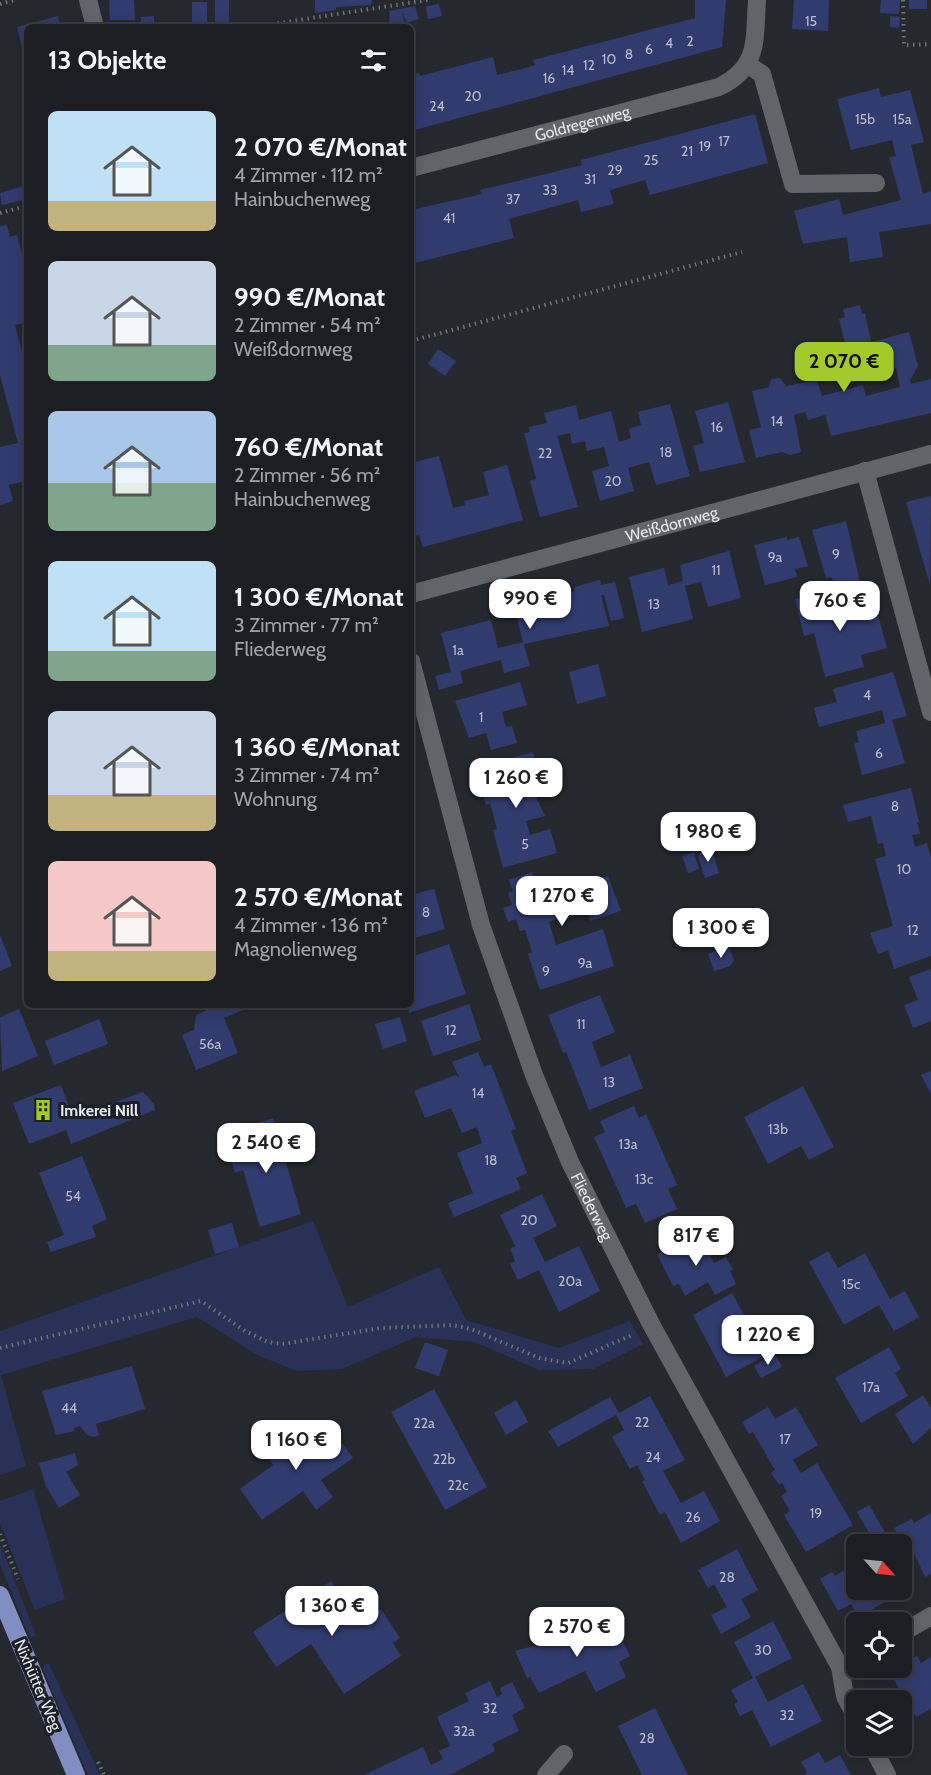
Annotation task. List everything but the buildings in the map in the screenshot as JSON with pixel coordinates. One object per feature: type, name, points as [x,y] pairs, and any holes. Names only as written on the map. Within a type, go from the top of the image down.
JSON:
[{"type":"main road","name":"Nixhütter Weg","points":[[0,1595],[76,1775]]},
{"type":"street","points":[[88,0],[93,24]]},
{"type":"street","points":[[757,0],[754,48],[748,65],[762,74],[793,184],[876,183]]},
{"type":"street","name":"Goldregenweg","points":[[414,167],[719,87],[734,79],[748,65]]},
{"type":"street","name":"Weißdornweg","points":[[414,593],[931,454]]},
{"type":"street","points":[[865,471],[931,712]]},
{"type":"street","name":"Fliederweg","points":[[414,673],[481,925],[570,1162],[651,1324],[840,1667],[846,1698]]},
{"type":"street","points":[[912,1627],[931,1616]]},
{"type":"street","points":[[840,1667],[846,1664]]},
{"type":"street","points":[[546,1775],[564,1754]]},
{"type":"street","points":[[877,1756],[887,1775]]},
{"type":"path","points":[[0,4],[14,0]]},
{"type":"path","points":[[273,24],[428,0]]},
{"type":"path","points":[[903,0],[904,45],[931,44]]},
{"type":"path","points":[[0,213],[24,207]]},
{"type":"path","points":[[414,340],[742,252]]},
{"type":"path","points":[[0,1348],[201,1300],[239,1328],[275,1343],[288,1344],[381,1328],[453,1325],[471,1329],[539,1358],[562,1363],[583,1359],[651,1324]]},
{"type":"shaded area","points":[[313,1221],[348,1307],[439,1267],[466,1320],[559,1348],[630,1321],[643,1344],[593,1369],[539,1370],[475,1342],[416,1337],[342,1369],[297,1371],[257,1355],[197,1317],[1,1375],[26,1466],[0,1475],[0,1331]]},
{"type":"shaded area","points":[[33,1489],[65,1599],[35,1610],[0,1523],[0,1501]]},
{"type":"shaded area","points":[[0,1543],[36,1636],[30,1638],[0,1564]]},
{"type":"shaded area","points":[[44,1664],[49,1664],[100,1775],[88,1775],[43,1669]]},
{"type":"place","name":"Imkerei Nill","points":[[43,1110]]}]
